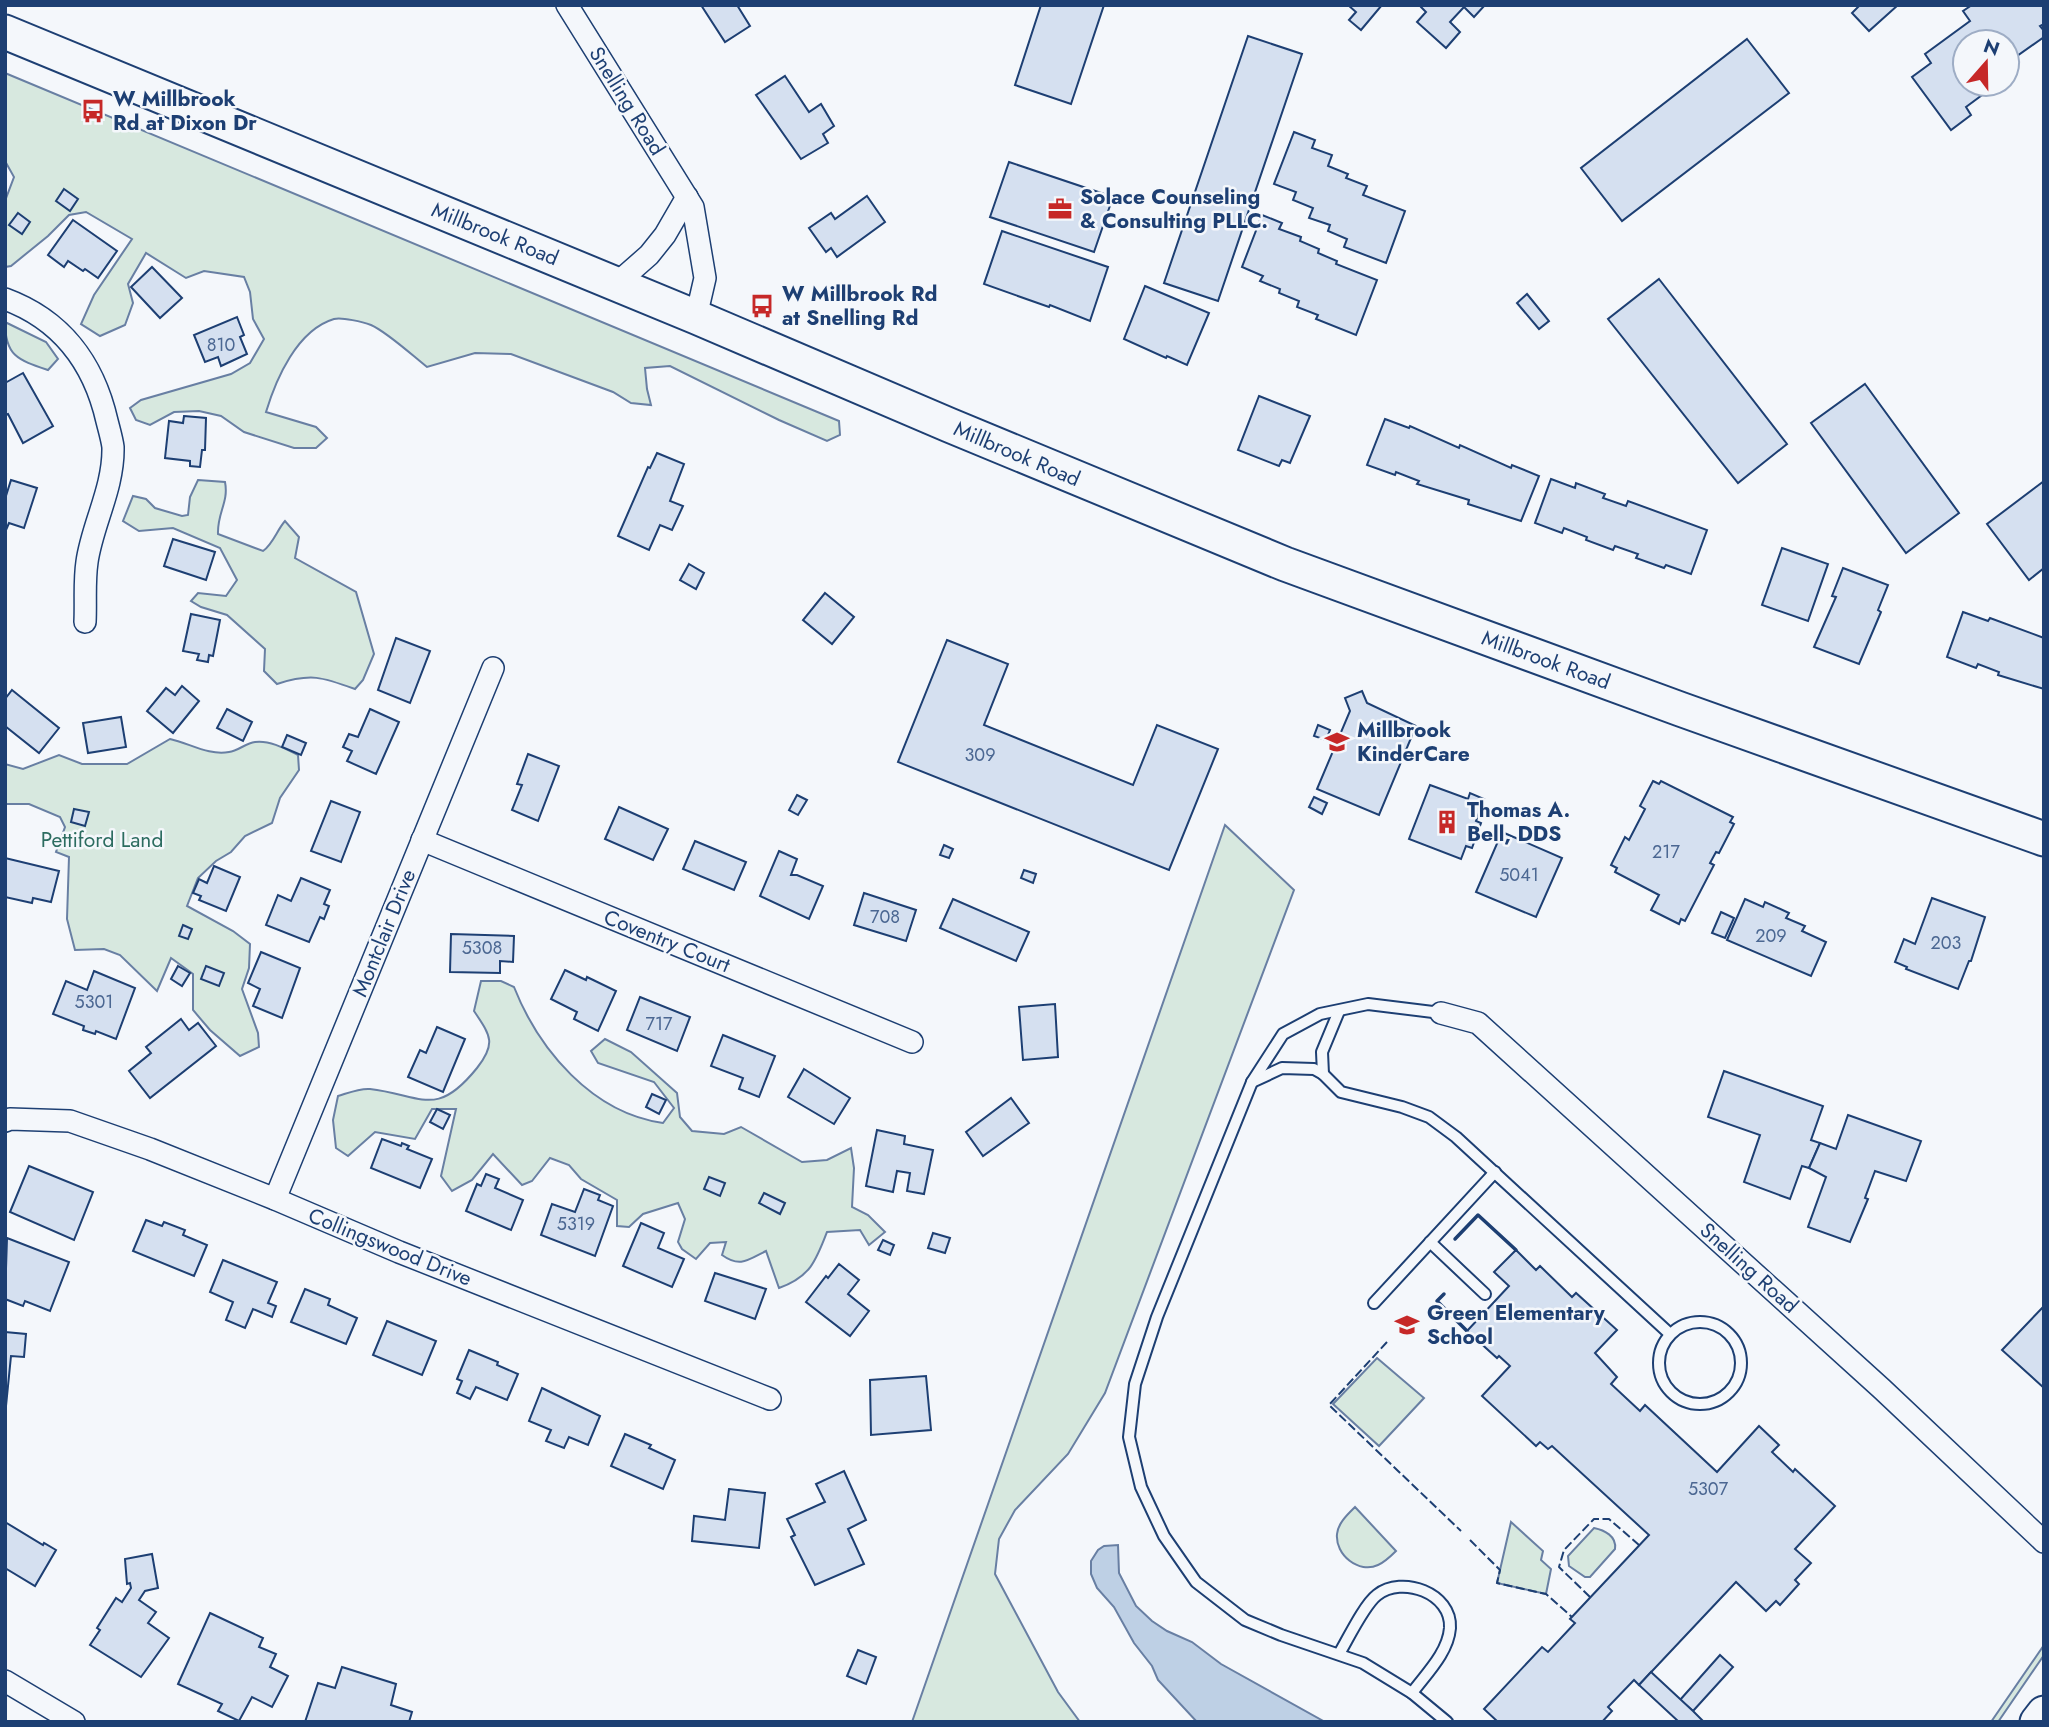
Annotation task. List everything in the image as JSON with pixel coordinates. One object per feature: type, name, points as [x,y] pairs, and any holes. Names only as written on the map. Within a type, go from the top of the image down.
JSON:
[{"type":"main road","name":"Millbrook Road","points":[[5,32],[1285,564],[2044,839]]},
{"type":"main road","points":[[2038,1722],[2044,1713]]},
{"type":"street","name":"Snelling Road","points":[[567,5],[693,207],[705,278],[696,317]]},
{"type":"street","points":[[616,284],[649,255],[665,235],[687,197]]},
{"type":"street","points":[[5,299],[37,315],[61,333],[87,363],[102,396],[113,445],[104,501],[87,562],[85,622]]},
{"type":"street","name":"Montclair Drive","points":[[275,1199],[493,668]]},
{"type":"street","name":"Coventry Court","points":[[422,840],[912,1042]]},
{"type":"street","name":"Snelling Road","points":[[1441,1013],[1478,1023],[1882,1389],[2044,1542]]},
{"type":"street","name":"Collingswood Drive","points":[[7,1115],[70,1121],[150,1149],[399,1252],[770,1399]]},
{"type":"street","points":[[5,1681],[74,1722]]},
{"type":"lane","points":[[1441,1013],[1368,1004],[1320,1014],[1283,1034],[1252,1082],[1157,1317],[1135,1384],[1129,1437],[1141,1487],[1152,1511],[1164,1536],[1196,1582],[1245,1620],[1363,1663],[1412,1693],[1447,1722]]},
{"type":"lane","points":[[1323,1074],[1322,1052],[1339,1010]]},
{"type":"lane","points":[[1252,1082],[1282,1068],[1314,1069],[1341,1092],[1402,1107],[1429,1117],[1456,1137],[1671,1334]]},
{"type":"lane","points":[[1374,1303],[1495,1172]]},
{"type":"lane","points":[[1430,1242],[1485,1294]]},
{"type":"lane","points":[[1694,1322],[1708,1322],[1731,1336],[1738,1347],[1740,1374],[1725,1396],[1713,1402],[1699,1404],[1674,1395],[1665,1385],[1659,1358],[1663,1345],[1671,1334],[1694,1322]]},
{"type":"lane","points":[[1339,1654],[1367,1605],[1377,1595],[1390,1588],[1407,1587],[1434,1596],[1443,1606],[1450,1629],[1439,1657],[1412,1693]]},
{"type":"green space","points":[[5,73],[839,421],[840,435],[827,441],[670,366],[645,368],[651,405],[631,403],[613,392],[511,354],[475,353],[427,367],[377,328],[347,319],[334,319],[321,325],[299,345],[282,371],[266,412],[316,427],[327,438],[316,448],[294,448],[244,432],[221,416],[199,411],[174,412],[150,425],[136,420],[130,408],[141,400],[231,374],[250,363],[264,339],[253,319],[250,292],[244,277],[204,271],[186,278],[146,253],[128,284],[133,303],[125,325],[100,336],[81,324],[94,295],[132,239],[86,212],[69,215],[48,236],[11,266],[5,267],[5,201],[14,177],[5,161]]},
{"type":"green space","points":[[5,322],[46,342],[58,359],[48,370],[15,355],[8,342]]},
{"type":"green space","points":[[198,480],[225,482],[218,534],[263,551],[285,521],[299,537],[295,558],[356,592],[374,654],[363,680],[355,689],[316,678],[299,678],[277,684],[264,671],[265,649],[227,615],[191,601],[198,593],[226,596],[237,580],[220,548],[173,528],[139,531],[123,521],[133,496],[146,499],[155,508],[182,516],[188,515],[190,497]]},
{"type":"green space","name":"Pettiford Land","points":[[170,739],[222,753],[252,743],[266,742],[298,755],[299,770],[280,798],[272,823],[245,836],[231,852],[216,861],[198,878],[187,906],[233,931],[250,944],[249,968],[242,989],[258,1033],[259,1047],[240,1056],[210,1030],[193,1010],[193,974],[171,958],[157,991],[120,955],[104,949],[75,950],[67,919],[69,857],[56,852],[65,827],[60,817],[29,804],[5,804],[5,764],[23,769],[59,755],[82,764],[127,764]]},
{"type":"green space","points":[[1225,825],[1294,890],[1105,1393],[1068,1454],[1015,1510],[999,1539],[995,1574],[1058,1692],[1080,1722],[912,1722]]},
{"type":"green space","points":[[481,981],[501,981],[514,987],[538,1033],[571,1075],[613,1106],[637,1117],[663,1123],[674,1108],[654,1082],[598,1063],[591,1051],[605,1039],[631,1052],[677,1093],[680,1117],[692,1131],[724,1134],[741,1127],[802,1162],[827,1160],[851,1148],[854,1168],[852,1207],[868,1215],[885,1232],[869,1245],[860,1230],[827,1232],[805,1273],[779,1288],[766,1251],[739,1262],[722,1255],[726,1242],[710,1243],[696,1259],[682,1249],[678,1242],[685,1219],[678,1203],[643,1214],[629,1227],[617,1226],[617,1200],[581,1179],[569,1165],[550,1158],[532,1181],[522,1185],[493,1154],[472,1180],[452,1191],[441,1176],[456,1109],[432,1109],[415,1139],[375,1132],[348,1156],[336,1148],[333,1120],[338,1096],[366,1089],[428,1100],[439,1099],[463,1084],[477,1068],[489,1045],[487,1033],[474,1011]]},
{"type":"green space","points":[[1377,1358],[1424,1398],[1379,1446],[1333,1404]]},
{"type":"green space","points":[[1355,1507],[1396,1551],[1378,1565],[1356,1565],[1344,1555],[1337,1542],[1339,1526]]},
{"type":"green space","points":[[1511,1522],[1543,1551],[1541,1560],[1551,1569],[1546,1594],[1497,1583]]},
{"type":"green space","points":[[1594,1528],[1612,1537],[1615,1549],[1590,1577],[1585,1577],[1569,1566],[1568,1556]]},
{"type":"green space","points":[[2044,1645],[2044,1655],[1998,1722],[1991,1722]]},
{"type":"water","points":[[1118,1545],[1119,1573],[1136,1606],[1152,1621],[1192,1642],[1221,1664],[1325,1722],[1197,1722],[1158,1680],[1114,1607],[1097,1588],[1091,1574],[1091,1561],[1104,1546]]},
{"type":"building","points":[[701,5],[737,5],[750,26],[725,42]]},
{"type":"building","points":[[1041,5],[1104,5],[1071,104],[1015,85]]},
{"type":"building","points":[[1348,5],[1382,5],[1361,30],[1349,20],[1356,12]]},
{"type":"building","points":[[1422,5],[1485,5],[1474,17],[1464,7],[1450,22],[1460,32],[1446,48],[1417,22],[1426,12]]},
{"type":"building","points":[[1860,5],[1898,5],[1869,31],[1852,13]]},
{"type":"building","points":[[1972,5],[2044,5],[2044,24],[2040,26],[2044,37],[2021,53],[2021,28],[1960,28],[1970,21],[1963,11]]},
{"type":"building","points":[[1951,35],[1951,98],[1978,98],[1966,107],[1971,115],[1951,130],[1912,77],[1931,63],[1925,54]]},
{"type":"building","points":[[1248,36],[1302,54],[1218,301],[1164,283]]},
{"type":"building","points":[[1747,39],[1789,93],[1622,221],[1581,168]]},
{"type":"building","points":[[785,76],[809,112],[821,104],[834,126],[823,134],[828,143],[801,159],[756,95]]},
{"type":"building","points":[[1294,132],[1315,140],[1312,148],[1332,155],[1328,166],[1348,174],[1346,178],[1367,186],[1363,195],[1405,211],[1386,263],[1344,247],[1347,239],[1328,231],[1330,225],[1309,218],[1313,208],[1293,200],[1296,192],[1274,184]]},
{"type":"building","points":[[1009,162],[1113,197],[1094,252],[990,217]]},
{"type":"building","points":[[64,189],[78,199],[70,211],[56,201]]},
{"type":"building","points":[[867,196],[885,222],[837,257],[831,248],[826,252],[809,228],[831,213],[835,219]]},
{"type":"building","points":[[18,213],[30,222],[22,234],[9,225]]},
{"type":"building","points":[[1262,215],[1282,223],[1279,229],[1301,237],[1300,241],[1319,249],[1318,253],[1337,261],[1336,264],[1377,280],[1356,335],[1316,319],[1318,315],[1297,307],[1299,301],[1279,293],[1280,289],[1260,281],[1263,276],[1242,267]]},
{"type":"building","points":[[73,220],[117,251],[98,278],[68,261],[64,267],[48,255]]},
{"type":"building","points":[[1002,231],[1108,267],[1090,321],[984,284]]},
{"type":"building","points":[[152,267],[182,298],[160,318],[131,287]]},
{"type":"building","points":[[1659,279],[1787,444],[1738,483],[1608,319]]},
{"type":"building","points":[[1145,286],[1209,313],[1187,365],[1124,339]]},
{"type":"building","points":[[1527,294],[1549,321],[1539,329],[1517,303]]},
{"type":"building","points":[[237,317],[244,335],[240,337],[247,354],[221,366],[218,357],[205,362],[194,335]]},
{"type":"building","points":[[23,373],[53,426],[23,443],[8,414],[5,415],[5,383]]},
{"type":"building","points":[[1865,384],[1959,513],[1906,553],[1811,423]]},
{"type":"building","points":[[1259,396],[1310,416],[1290,463],[1282,460],[1279,466],[1238,450]]},
{"type":"building","points":[[184,416],[206,418],[205,450],[202,450],[200,467],[190,466],[190,461],[165,458],[169,421],[183,423]]},
{"type":"building","points":[[1385,419],[1409,428],[1410,426],[1459,448],[1460,445],[1511,468],[1512,465],[1539,476],[1521,521],[1468,504],[1469,500],[1417,484],[1419,481],[1396,472],[1395,475],[1367,465]]},
{"type":"building","points":[[657,453],[684,464],[670,501],[683,506],[672,530],[660,525],[649,550],[618,536],[648,467],[650,468]]},
{"type":"building","points":[[1551,479],[1575,488],[1576,483],[1605,494],[1603,498],[1626,506],[1628,501],[1707,530],[1691,574],[1636,558],[1638,554],[1615,546],[1613,550],[1564,528],[1562,533],[1535,523]]},
{"type":"building","points":[[11,480],[37,488],[24,528],[9,523],[6,530],[5,499]]},
{"type":"building","points":[[2044,481],[2044,568],[2029,580],[1987,524]]},
{"type":"building","points":[[173,539],[215,552],[206,580],[164,566]]},
{"type":"building","points":[[1782,548],[1828,564],[1808,621],[1762,605]]},
{"type":"building","points":[[689,564],[704,573],[696,589],[680,580]]},
{"type":"building","points":[[1843,568],[1888,585],[1878,610],[1881,612],[1859,664],[1814,647],[1836,597],[1832,596]]},
{"type":"building","points":[[825,593],[854,617],[832,644],[803,620]]},
{"type":"building","points":[[1963,612],[1988,621],[1990,618],[2044,638],[2044,689],[1998,675],[1999,672],[1978,664],[1976,668],[1947,657]]},
{"type":"building","points":[[191,614],[220,620],[213,656],[209,655],[208,662],[197,660],[199,654],[183,651]]},
{"type":"building","points":[[396,638],[430,651],[410,703],[378,690]]},
{"type":"building","points":[[947,640],[1008,664],[984,725],[1133,785],[1157,725],[1218,749],[1169,870],[898,762]]},
{"type":"building","points":[[182,686],[199,701],[173,733],[147,711],[166,688],[175,695]]},
{"type":"building","points":[[12,690],[59,728],[39,753],[5,726],[5,699]]},
{"type":"building","points":[[1362,691],[1367,703],[1416,726],[1379,815],[1317,789],[1350,711],[1345,698]]},
{"type":"building","points":[[227,709],[252,722],[243,741],[217,728]]},
{"type":"building","points":[[370,709],[399,722],[376,774],[347,761],[352,751],[343,747],[349,734],[358,737]]},
{"type":"building","points":[[121,717],[126,747],[88,753],[83,723]]},
{"type":"building","points":[[1318,725],[1330,730],[1326,740],[1314,736]]},
{"type":"building","points":[[287,735],[306,743],[301,755],[282,747]]},
{"type":"building","points":[[528,754],[559,766],[538,821],[512,810],[522,785],[517,784]]},
{"type":"building","points":[[1653,781],[1659,784],[1661,781],[1733,817],[1730,822],[1734,824],[1719,853],[1716,852],[1710,863],[1714,865],[1685,921],[1681,919],[1679,924],[1651,910],[1659,895],[1615,872],[1617,868],[1611,865],[1625,837],[1629,840],[1645,809],[1640,806]]},
{"type":"building","name":"Thomas A. Bell, DDS","points":[[1430,785],[1468,799],[1470,793],[1484,799],[1476,821],[1481,823],[1472,848],[1466,846],[1461,859],[1409,839]]},
{"type":"building","points":[[797,795],[807,800],[798,815],[789,810]]},
{"type":"building","points":[[1314,797],[1327,803],[1322,814],[1309,807]]},
{"type":"building","points":[[331,801],[360,812],[341,862],[311,851]]},
{"type":"building","points":[[619,807],[668,829],[653,860],[605,839]]},
{"type":"building","points":[[74,809],[89,812],[85,826],[71,822]]},
{"type":"building","points":[[1502,832],[1562,858],[1536,917],[1476,892]]},
{"type":"building","points":[[695,841],[746,862],[734,890],[683,869]]},
{"type":"building","points":[[944,845],[953,849],[949,858],[940,855]]},
{"type":"building","points":[[779,851],[797,859],[791,875],[823,886],[809,919],[760,896]]},
{"type":"building","points":[[5,858],[59,871],[51,902],[33,898],[32,903],[5,897]]},
{"type":"building","points":[[214,866],[240,877],[226,911],[199,900],[201,896],[193,893],[199,879],[207,883]]},
{"type":"building","points":[[1024,870],[1036,874],[1033,883],[1021,878]]},
{"type":"building","points":[[301,878],[330,890],[324,904],[329,906],[324,919],[320,917],[309,942],[266,925],[278,895],[291,901]]},
{"type":"building","points":[[864,893],[916,910],[906,941],[854,925]]},
{"type":"building","points":[[1932,898],[1985,917],[1971,961],[1958,989],[1906,969],[1907,967],[1895,962],[1904,939],[1915,944]]},
{"type":"building","points":[[953,899],[1029,932],[1016,961],[940,928]]},
{"type":"building","points":[[1745,899],[1763,907],[1765,902],[1789,913],[1786,918],[1805,926],[1802,931],[1826,942],[1811,976],[1727,940]]},
{"type":"building","points":[[1721,912],[1734,918],[1725,938],[1712,933]]},
{"type":"building","points":[[183,925],[192,929],[188,939],[179,936]]},
{"type":"building","points":[[451,934],[514,936],[513,962],[500,961],[500,973],[450,972]]},
{"type":"building","points":[[261,952],[300,968],[282,1018],[253,1006],[260,989],[248,983]]},
{"type":"building","points":[[178,966],[190,973],[182,986],[171,979]]},
{"type":"building","points":[[206,966],[224,973],[219,986],[201,979]]},
{"type":"building","points":[[565,970],[616,991],[598,1031],[574,1019],[577,1012],[551,999]]},
{"type":"building","points":[[94,971],[135,988],[116,1039],[96,1031],[95,1034],[83,1030],[84,1026],[53,1014],[66,981],[87,990]]},
{"type":"building","points":[[640,997],[690,1017],[677,1051],[627,1030]]},
{"type":"building","points":[[1055,1004],[1058,1057],[1023,1060],[1019,1007]]},
{"type":"building","points":[[181,1019],[189,1030],[198,1023],[216,1046],[150,1098],[129,1071],[151,1053],[146,1047]]},
{"type":"building","points":[[437,1027],[465,1039],[443,1092],[408,1077],[420,1050],[426,1053]]},
{"type":"building","points":[[723,1035],[775,1056],[759,1097],[739,1089],[743,1078],[711,1066]]},
{"type":"building","points":[[804,1069],[850,1098],[834,1124],[788,1097]]},
{"type":"building","points":[[1724,1071],[1823,1106],[1811,1140],[1820,1143],[1809,1168],[1802,1166],[1790,1199],[1744,1182],[1760,1135],[1708,1117]]},
{"type":"building","points":[[652,1094],[666,1100],[659,1114],[646,1107]]},
{"type":"building","points":[[1011,1098],[1029,1123],[983,1156],[966,1132]]},
{"type":"building","points":[[437,1109],[450,1115],[443,1129],[430,1122]]},
{"type":"building","points":[[1848,1115],[1921,1141],[1906,1181],[1875,1171],[1865,1198],[1868,1199],[1850,1242],[1808,1227],[1826,1177],[1809,1168],[1820,1143],[1836,1149]]},
{"type":"building","points":[[877,1130],[905,1136],[904,1144],[933,1150],[924,1194],[907,1191],[910,1173],[897,1171],[893,1192],[866,1186]]},
{"type":"building","points":[[382,1139],[401,1146],[402,1143],[409,1146],[407,1149],[432,1159],[420,1188],[371,1168]]},
{"type":"building","points":[[29,1166],[93,1192],[74,1240],[10,1212]]},
{"type":"building","points":[[486,1174],[499,1179],[495,1188],[523,1200],[511,1230],[466,1211],[477,1184],[481,1186]]},
{"type":"building","points":[[709,1177],[725,1183],[720,1196],[704,1189]]},
{"type":"building","points":[[584,1189],[600,1195],[598,1200],[613,1206],[595,1256],[541,1235],[552,1204],[575,1212]]},
{"type":"building","points":[[764,1193],[785,1203],[780,1214],[759,1203]]},
{"type":"building","points":[[146,1220],[162,1226],[164,1222],[185,1230],[183,1235],[207,1245],[194,1276],[133,1251]]},
{"type":"building","points":[[641,1223],[664,1233],[658,1248],[684,1259],[672,1287],[623,1266]]},
{"type":"building","points":[[933,1233],[950,1238],[945,1253],[928,1248]]},
{"type":"building","points":[[7,1238],[69,1262],[50,1311],[25,1301],[23,1306],[5,1299]]},
{"type":"building","points":[[883,1240],[894,1245],[890,1255],[878,1250]]},
{"type":"building","points":[[1516,1250],[1536,1270],[1540,1266],[1572,1297],[1576,1293],[1617,1330],[1595,1353],[1617,1377],[1611,1384],[1640,1411],[1645,1405],[1717,1472],[1759,1426],[1779,1445],[1772,1452],[1835,1506],[1795,1549],[1811,1563],[1795,1580],[1799,1584],[1780,1605],[1776,1601],[1766,1611],[1736,1582],[1639,1685],[1634,1680],[1608,1707],[1612,1711],[1602,1722],[1498,1722],[1484,1709],[1542,1647],[1548,1652],[1575,1623],[1570,1619],[1649,1535],[1552,1446],[1548,1449],[1540,1442],[1536,1446],[1482,1396],[1510,1366],[1467,1331],[1509,1286],[1494,1272]]},
{"type":"building","points":[[223,1260],[277,1282],[268,1303],[276,1306],[272,1317],[253,1309],[245,1328],[226,1320],[233,1302],[210,1292]]},
{"type":"building","points":[[839,1264],[859,1280],[848,1294],[869,1311],[850,1336],[806,1302]]},
{"type":"building","points":[[715,1273],[766,1289],[755,1319],[705,1301]]},
{"type":"building","points":[[305,1289],[330,1299],[328,1305],[357,1318],[346,1344],[291,1322]]},
{"type":"building","points":[[2044,1306],[2044,1388],[2002,1350]]},
{"type":"building","points":[[387,1321],[436,1341],[422,1375],[373,1355]]},
{"type":"building","points":[[5,1332],[26,1334],[24,1357],[11,1356],[6,1406]]},
{"type":"building","points":[[469,1350],[518,1374],[507,1400],[476,1387],[470,1399],[457,1393],[462,1381],[457,1379]]},
{"type":"building","points":[[926,1376],[931,1430],[871,1435],[870,1380]]},
{"type":"building","points":[[542,1388],[600,1416],[588,1445],[569,1437],[564,1448],[546,1441],[551,1430],[529,1421]]},
{"type":"building","points":[[625,1434],[651,1445],[649,1448],[675,1460],[663,1489],[611,1466]]},
{"type":"building","points":[[844,1471],[866,1520],[848,1529],[864,1564],[815,1585],[791,1537],[795,1535],[787,1519],[825,1502],[816,1484]]},
{"type":"building","points":[[729,1489],[765,1493],[759,1548],[692,1541],[694,1516],[725,1520]]},
{"type":"building","points":[[5,1522],[56,1550],[35,1586],[5,1568]]},
{"type":"building","points":[[152,1554],[158,1588],[145,1591],[139,1600],[156,1612],[148,1623],[169,1638],[141,1677],[90,1645],[100,1630],[97,1628],[116,1598],[122,1602],[131,1588],[130,1583],[127,1584],[125,1559]]},
{"type":"building","points":[[210,1613],[263,1638],[259,1647],[276,1654],[270,1667],[288,1676],[272,1707],[252,1697],[239,1721],[218,1711],[222,1704],[178,1684]]},
{"type":"building","points":[[858,1650],[876,1657],[866,1684],[847,1676]]},
{"type":"building","points":[[1720,1655],[1733,1667],[1693,1711],[1680,1700]]},
{"type":"building","points":[[342,1667],[396,1684],[391,1705],[412,1712],[409,1722],[305,1722],[318,1683],[335,1688]]},
{"type":"building","points":[[1651,1672],[1704,1722],[1679,1722],[1639,1685]]},
{"type":"fence","points":[[1387,1342],[1329,1405],[1461,1531]]},
{"type":"fence","points":[[1590,1597],[1559,1567],[1564,1550],[1594,1519],[1609,1519],[1639,1545]]},
{"type":"fence","points":[[1470,1540],[1500,1570],[1497,1583],[1546,1594],[1572,1617]]},
{"type":"wall","points":[[1455,1239],[1478,1215],[1516,1250]]},
{"type":"wall","points":[[1444,1294],[1437,1301],[1467,1331]]},
{"type":"place","name":"W Millbrook Rd at Dixon Dr","points":[[93,111]]},
{"type":"place","name":"Solace Counseling & Consulting PLLC.","points":[[1060,209]]},
{"type":"place","name":"W Millbrook Rd at Snelling Rd","points":[[762,306]]},
{"type":"place","name":"Millbrook KinderCare","points":[[1337,742]]},
{"type":"place","name":"Thomas A. Bell, DDS","points":[[1447,822]]},
{"type":"place","name":"Green Elementary School","points":[[1407,1325]]}]
